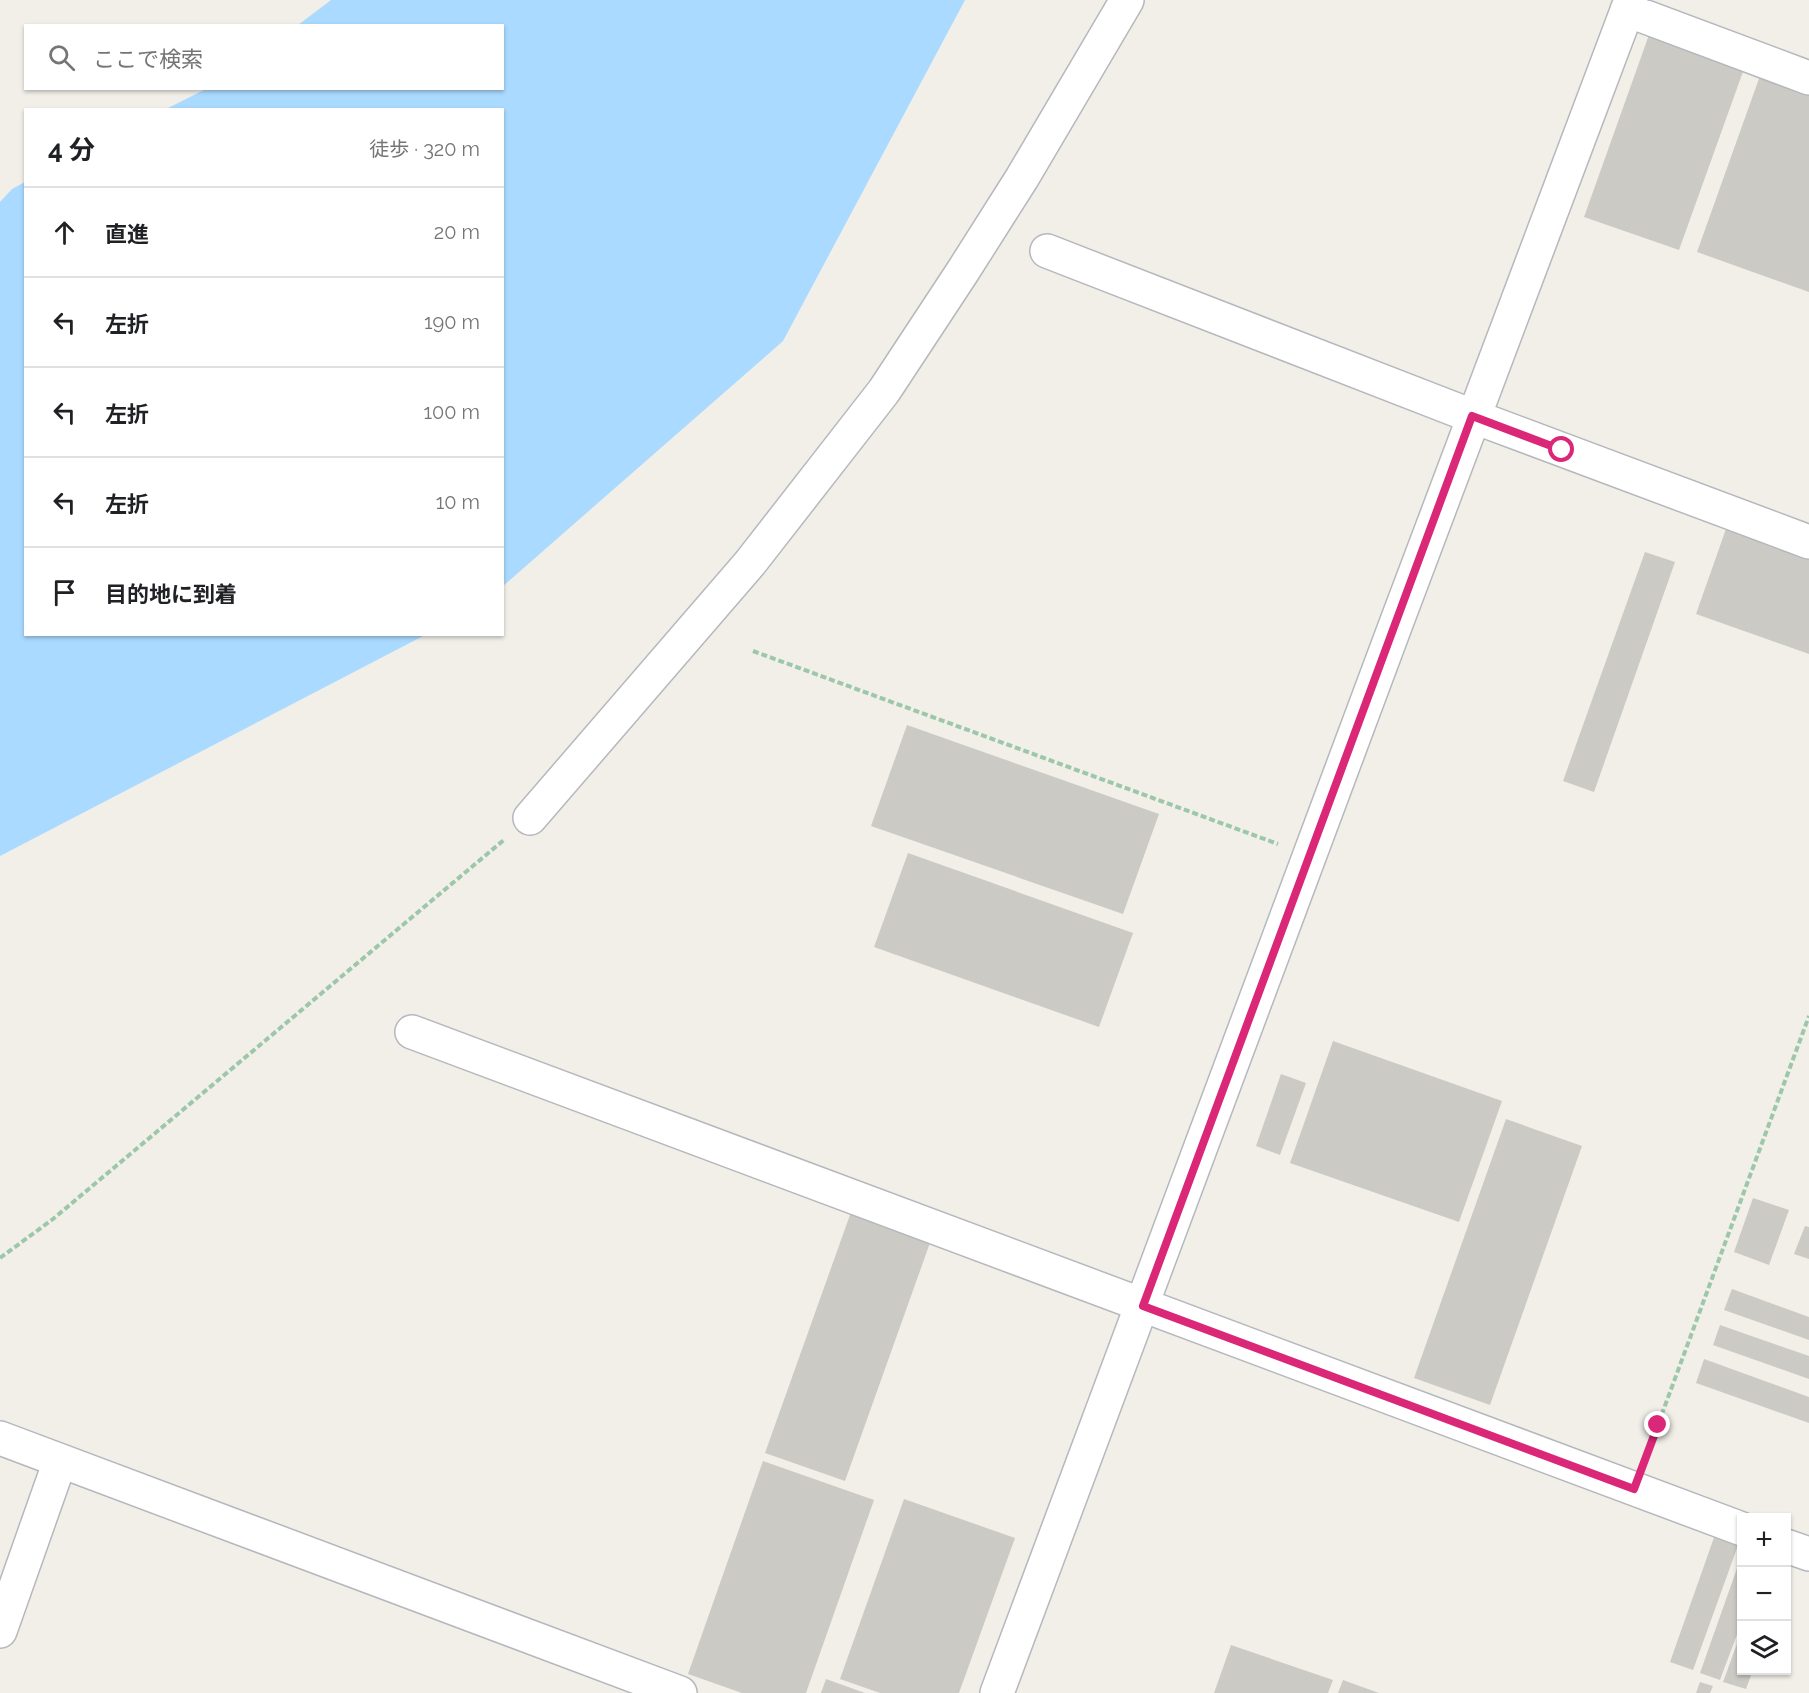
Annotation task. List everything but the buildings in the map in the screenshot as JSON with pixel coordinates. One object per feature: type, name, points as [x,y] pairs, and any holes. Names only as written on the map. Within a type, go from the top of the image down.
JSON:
[{"type":"street","points":[[530,818],[750,563],[884,391],[1022,178],[1127,0]]},
{"type":"street","points":[[997,1693],[1143,1306],[1472,416],[1629,5],[1809,78]]},
{"type":"street","points":[[1047,251],[1472,416],[1809,542]]},
{"type":"street","points":[[412,1032],[1737,1527]]},
{"type":"street","points":[[0,1438],[680,1693]]},
{"type":"street","points":[[0,1631],[60,1461]]},
{"type":"street","points":[[1791,1548],[1809,1554]]},
{"type":"path","points":[[753,651],[1310,856]]},
{"type":"path","points":[[0,1258],[53,1219],[530,818]]},
{"type":"path","points":[[1634,1489],[1809,1016]]},
{"type":"water","points":[[331,0],[965,0],[783,341],[504,585],[504,108],[168,108],[204,90],[504,90],[504,24],[299,24]]},
{"type":"water","points":[[24,183],[24,636],[423,636],[0,856],[0,202],[12,189]]},
{"type":"route","points":[[1562,450],[1472,416],[1143,1306],[1634,1489],[1658,1425]]}]
